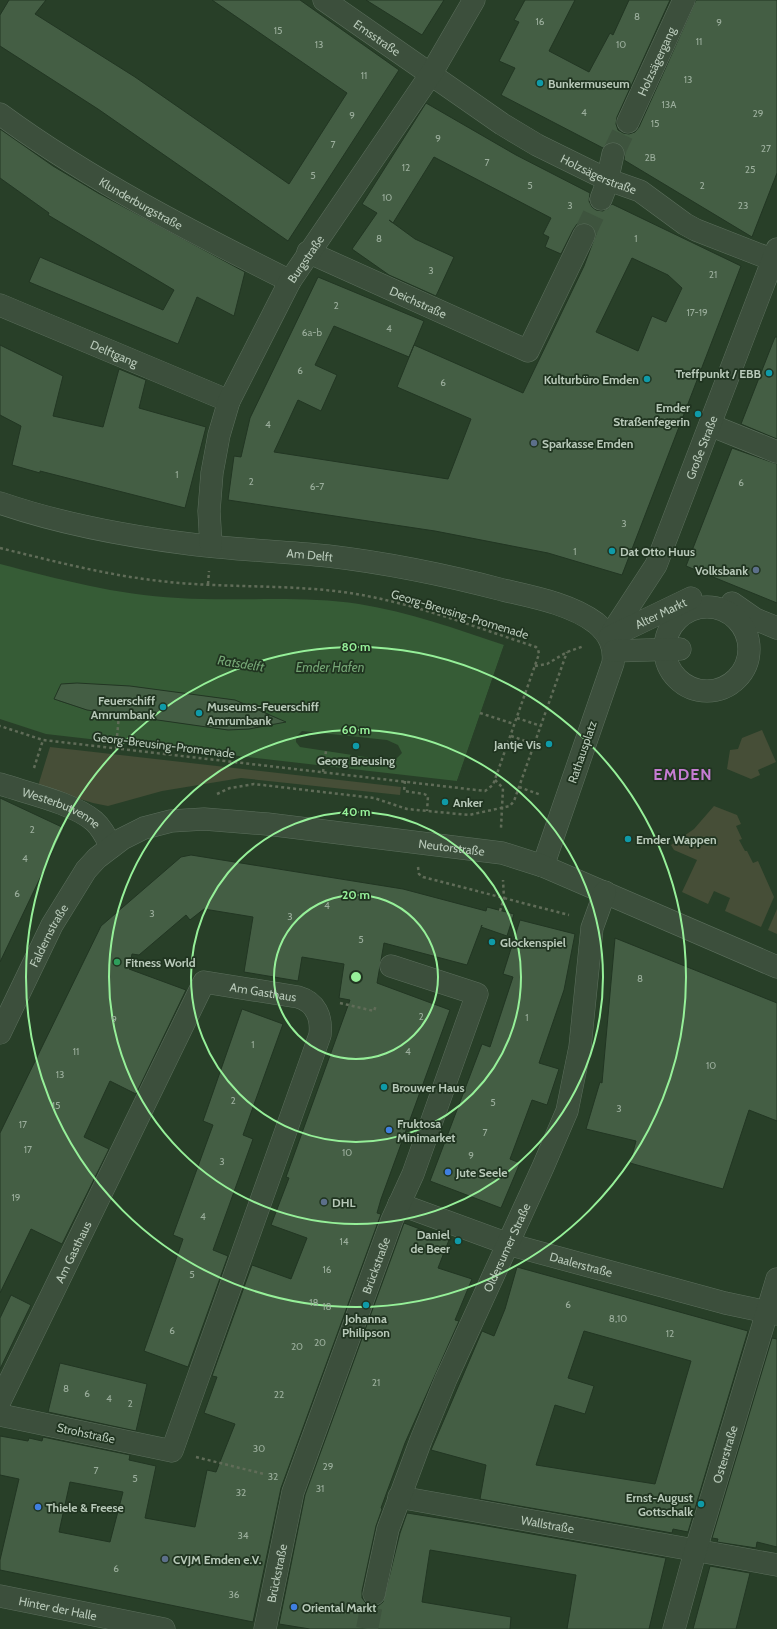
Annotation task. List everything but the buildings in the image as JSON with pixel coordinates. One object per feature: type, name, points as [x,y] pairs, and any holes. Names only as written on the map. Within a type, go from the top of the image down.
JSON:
[{"type":"street","name":"Emsstraße","points":[[324,0],[431,74]]},
{"type":"street","name":"Burgstraße","points":[[211,546],[209,511],[212,473],[219,435],[229,401],[290,281],[308,252],[344,204],[431,74],[474,0]]},
{"type":"street","name":"Holzsägergang","points":[[628,122],[684,0]]},
{"type":"street","name":"Holzsägerstraße","points":[[431,74],[502,124],[537,145],[603,189],[640,191],[685,224],[708,235],[775,255]]},
{"type":"street","name":"Klunderburgstraße","points":[[0,114],[53,151],[135,200],[290,281]]},
{"type":"street","points":[[603,189],[613,154]]},
{"type":"street","name":"Deichstraße","points":[[308,252],[528,351],[584,235]]},
{"type":"street","name":"Große Straße","points":[[611,644],[656,565],[775,255]]},
{"type":"street","name":"Delftgang","points":[[0,304],[229,401]]},
{"type":"street","points":[[710,425],[777,452]]},
{"type":"street","name":"Am Delft","points":[[0,503],[88,527],[152,539],[211,546],[329,556],[463,580],[526,596],[573,611],[595,623],[611,644]]},
{"type":"street","name":"Alter Markt","points":[[611,644],[685,600],[706,596],[725,599],[755,619],[777,628]]},
{"type":"street","points":[[611,644],[673,650]]},
{"type":"street","name":"Rathausplatz","points":[[543,866],[611,669],[611,644]]},
{"type":"street","name":"Westerbutvenne","points":[[0,784],[75,809],[95,822],[104,833],[111,846]]},
{"type":"street","name":"Neutorstraße","points":[[111,846],[122,839],[157,824],[171,821],[197,819],[267,824],[502,853],[543,866],[777,968]]},
{"type":"street","name":"Faldernstraße","points":[[0,1033],[64,904],[86,870],[111,846]]},
{"type":"street","name":"Oldersumer Straße","points":[[374,1594],[388,1529],[399,1497],[446,1379],[556,1139],[568,1104],[580,1048],[593,922],[612,895]]},
{"type":"street","name":"Brückstraße","points":[[265,1629],[293,1492],[478,994],[391,966]]},
{"type":"street","name":"Am Gasthaus","points":[[0,1402],[204,982],[298,997],[308,1001],[316,1008]]},
{"type":"street","points":[[172,1451],[320,1035],[320,1020],[316,1008]]},
{"type":"street","name":"Daalerstraße","points":[[400,1204],[508,1244],[725,1303],[772,1313]]},
{"type":"street","name":"Osterstraße","points":[[674,1629],[696,1549],[772,1313],[777,1280]]},
{"type":"street","name":"Strohstraße","points":[[0,1415],[172,1451]]},
{"type":"street","name":"Wallstraße","points":[[399,1497],[696,1549],[777,1565]]},
{"type":"street","name":"Hinter der Halle","points":[[0,1596],[164,1629]]},
{"type":"path","name":"Georg-Breusing-Promenade","points":[[0,548],[78,567],[160,582],[338,592],[361,595],[409,606],[536,647],[539,654],[495,780],[491,788],[486,791],[43,740],[0,726]]},
{"type":"path","points":[[208,584],[209,571]]},
{"type":"path","points":[[210,798],[230,788],[254,784],[374,798],[408,809],[469,815],[511,806],[567,652],[548,664],[535,666]]},
{"type":"path","points":[[480,713],[514,724]]},
{"type":"path","points":[[116,748],[119,715]]},
{"type":"path","points":[[517,718],[540,726]]},
{"type":"path","points":[[511,736],[534,744]]},
{"type":"path","points":[[323,772],[326,751]]},
{"type":"path","points":[[495,780],[503,788],[501,809]]},
{"type":"path","points":[[405,781],[404,791],[428,796],[427,811]]},
{"type":"path","points":[[413,841],[420,876],[593,922]]},
{"type":"path","points":[[500,911],[504,898]]},
{"type":"path","points":[[316,1008],[343,1003],[374,1011],[376,1005]]},
{"type":"path","points":[[172,1451],[264,1474]]},
{"type":"shaded area","points":[[762,730],[776,762],[758,770],[760,775],[751,779],[727,769],[730,750],[738,749],[742,738]]},
{"type":"shaded area","points":[[50,747],[401,787],[400,795],[241,778],[162,791],[108,806],[93,803],[38,786]]},
{"type":"shaded area","points":[[714,806],[737,815],[741,824],[736,826],[742,839],[739,840],[753,863],[758,861],[774,897],[761,927],[725,911],[730,898],[714,891],[708,904],[682,892],[697,860],[674,850],[671,845],[694,829]]},
{"type":"shaded area","points":[[777,909],[777,934],[768,930]]},
{"type":"water","name":"Emder Hafen","points":[[0,564],[88,586],[133,594],[201,599],[291,599],[336,601],[378,607],[414,616],[504,645],[457,781],[46,734],[0,719]],"holes":[[[67,683],[130,686],[235,700],[269,714],[272,717],[271,724],[249,729],[228,730],[87,710],[59,701],[57,695],[59,687]],[[302,731],[387,740],[398,745],[402,753],[397,758],[385,760],[300,747],[296,742],[296,737]]]},
{"type":"pier","points":[[504,645],[506,645],[459,781],[457,781]]},
{"type":"tunnel","points":[[613,154],[628,122]]},
{"type":"tunnel","points":[[584,235],[601,199]]},
{"type":"tunnel","points":[[367,1629],[374,1594]]},
{"type":"place","name":"Bunkermuseum","points":[[540,83]]},
{"type":"place","name":"Treffpunkt / EBB","points":[[769,373]]},
{"type":"place","name":"Kulturbüro Emden","points":[[647,379]]},
{"type":"place","name":"Emder Straßenfegerin","points":[[698,414]]},
{"type":"place","name":"Sparkasse Emden","points":[[534,443]]},
{"type":"place","name":"Dat Otto Huus","points":[[612,551]]},
{"type":"place","name":"Volksbank","points":[[756,570]]},
{"type":"place","name":"Feuerschiff Amrumbank","points":[[163,707]]},
{"type":"place","name":"Museums-Feuerschiff Amrumbank","points":[[199,713]]},
{"type":"place","name":"Jantje Vis","points":[[549,744]]},
{"type":"place","name":"Georg Breusing","points":[[356,746]]},
{"type":"place","name":"Anker","points":[[445,802]]},
{"type":"place","name":"Emder Wappen","points":[[628,839]]},
{"type":"place","name":"Glockenspiel","points":[[492,942]]},
{"type":"place","name":"Fitness World","points":[[117,962]]},
{"type":"place","name":"Brouwer Haus","points":[[384,1087]]},
{"type":"place","name":"Fruktosa Minimarket","points":[[389,1130]]},
{"type":"place","name":"Jute Seele","points":[[448,1172]]},
{"type":"place","name":"DHL","points":[[324,1202]]},
{"type":"place","name":"Daniel de Beer","points":[[458,1241]]},
{"type":"place","name":"Johanna Philipson","points":[[366,1305]]},
{"type":"place","name":"Ernst-August Gottschalk","points":[[701,1504]]},
{"type":"place","name":"Thiele & Freese","points":[[38,1507]]},
{"type":"place","name":"CVJM Emden e.V.","points":[[165,1559]]},
{"type":"place","name":"Oriental Markt","points":[[294,1607]]},
{"type":"district","name":"EMDEN","points":[[683,774]]},
{"type":"water label","name":"Ratsdelft","points":[[241,663]]}]
